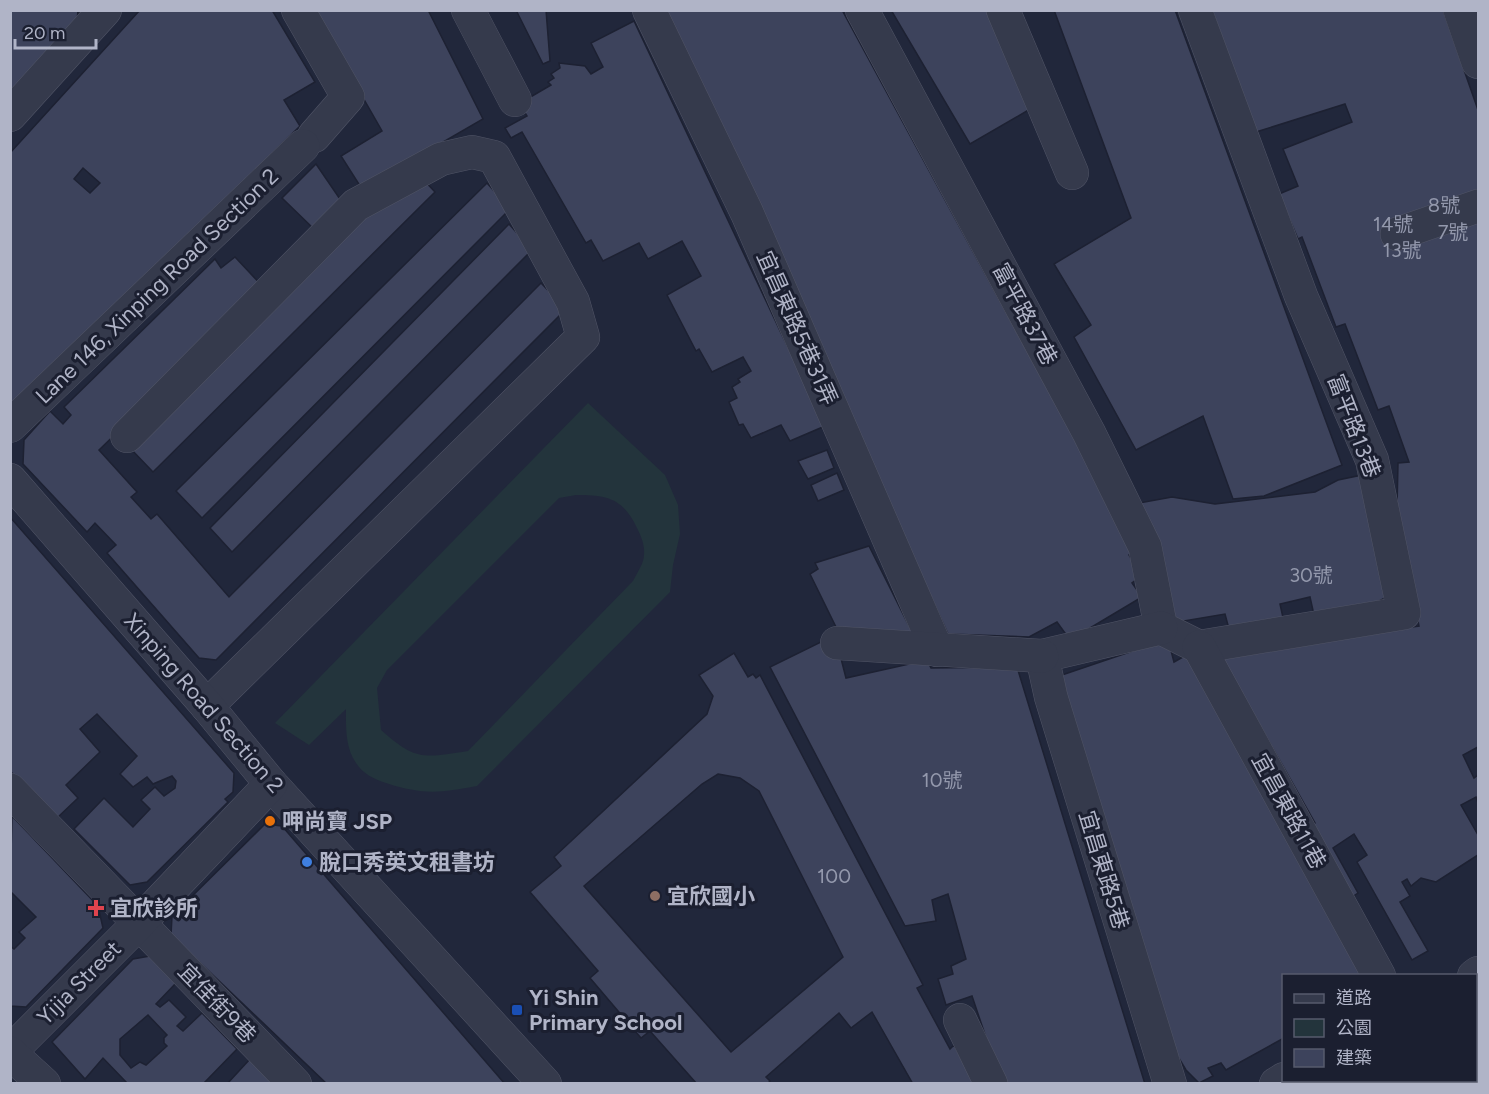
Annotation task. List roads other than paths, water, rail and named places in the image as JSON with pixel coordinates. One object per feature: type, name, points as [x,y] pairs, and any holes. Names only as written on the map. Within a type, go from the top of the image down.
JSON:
[{"type":"street","name":"Lane 146, Xinping Road Section 2","points":[[10,426],[308,141],[348,97],[298,10]]},
{"type":"street","points":[[468,10],[515,100]]},
{"type":"street","name":"宜昌東路5巷31弄","points":[[648,10],[747,213],[938,650]]},
{"type":"street","name":"富平路37巷","points":[[862,10],[1089,433],[1145,547],[1161,628]]},
{"type":"street","points":[[1003,10],[1072,173]]},
{"type":"street","name":"富平路13巷","points":[[1195,10],[1301,296],[1372,460],[1404,613],[1199,647]]},
{"type":"street","points":[[1460,10],[1479,62]]},
{"type":"street","points":[[10,115],[104,11]]},
{"type":"street","points":[[127,436],[356,205],[441,159],[472,152],[494,157],[573,302],[583,337],[207,706]]},
{"type":"street","points":[[1397,234],[1479,206]]},
{"type":"street","name":"Xinping Road Section 2","points":[[10,480],[207,706],[271,784],[545,1083]]},
{"type":"street","points":[[837,643],[1042,656],[1161,628],[1199,647]]},
{"type":"street","name":"宜昌東路11巷","points":[[1199,647],[1378,974]]},
{"type":"street","name":"宜昌東路5巷","points":[[1042,656],[1051,697],[1170,1083]]},
{"type":"street","name":"Yijia Street","points":[[10,1053],[139,923],[271,784]]},
{"type":"street","name":"宜佳街9巷","points":[[10,790],[295,1083]]},
{"type":"street","points":[[960,1020],[991,1083]]},
{"type":"street","points":[[10,1053],[44,1083]]},
{"type":"place","name":"呷尚寶 JSP","points":[[270,821]]},
{"type":"place","name":"脫口秀英文租書坊","points":[[307,862]]},
{"type":"place","name":"宜欣國小","points":[[655,896]]},
{"type":"place","name":"宜欣診所","points":[[96,908]]},
{"type":"place","name":"Yi Shin Primary School","points":[[517,1010]]}]
